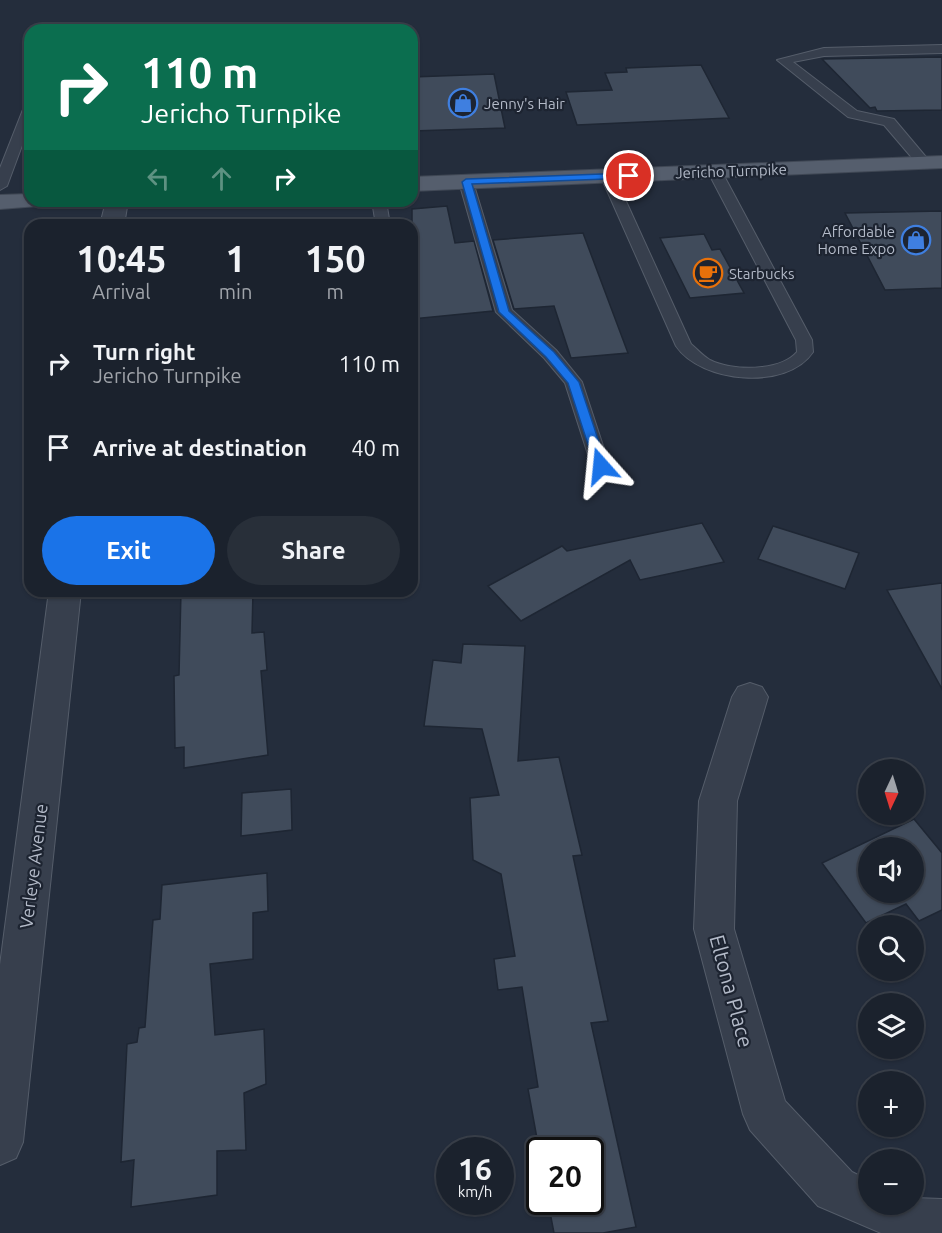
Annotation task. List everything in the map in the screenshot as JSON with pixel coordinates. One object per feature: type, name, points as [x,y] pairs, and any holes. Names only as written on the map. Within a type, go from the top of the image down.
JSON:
[{"type":"main road","name":"Jericho Turnpike","points":[[418,184],[933,163]]},
{"type":"main road","points":[[0,202],[24,201]]},
{"type":"street","name":"Verleye Avenue","points":[[0,1142],[64,597]]},
{"type":"street","name":"Eltona Place","points":[[750,696],[718,801],[714,929],[766,1114],[835,1190],[858,1199]]},
{"type":"street","name":"Eltona Place","points":[[894,1215],[915,1224],[942,1222]]},
{"type":"lane","points":[[933,163],[889,122],[853,114],[783,60],[824,52],[942,50]]},
{"type":"lane","points":[[0,186],[24,123]]},
{"type":"lane","points":[[608,177],[679,335],[689,351],[707,365],[732,371],[770,370],[795,364],[806,352],[804,340],[715,172]]},
{"type":"lane","points":[[466,182],[504,312],[550,354],[573,382],[601,466]]},
{"type":"building","points":[[942,57],[942,110],[877,111],[875,107],[870,108],[822,59]]},
{"type":"building","points":[[701,65],[729,118],[577,125],[566,92],[612,90],[605,73],[627,72],[626,68]]},
{"type":"building","points":[[494,74],[505,128],[418,131],[418,77]]},
{"type":"building","points":[[447,206],[455,243],[474,241],[493,311],[418,318],[418,219],[412,219],[412,209]]},
{"type":"building","points":[[942,211],[942,288],[885,290],[845,213]]},
{"type":"building","points":[[583,233],[628,353],[571,358],[554,306],[514,309],[493,240]]},
{"type":"building","name":"Starbucks","points":[[704,234],[712,250],[720,249],[744,293],[690,298],[660,238]]},
{"type":"building","points":[[702,523],[724,562],[640,580],[630,560],[521,621],[488,586],[562,546],[567,551]]},
{"type":"building","points":[[773,526],[859,553],[845,589],[758,559]]},
{"type":"building","points":[[942,583],[942,689],[887,590]]},
{"type":"building","points":[[181,597],[253,597],[252,633],[264,632],[267,670],[261,671],[268,755],[184,768],[184,747],[175,748],[174,676],[179,675]]},
{"type":"building","points":[[463,644],[525,646],[518,761],[559,757],[582,855],[573,856],[608,1021],[591,1023],[636,1227],[603,1233],[554,1233],[551,1215],[604,1215],[604,1137],[537,1137],[528,1089],[538,1087],[522,987],[498,990],[494,959],[515,956],[501,874],[473,860],[470,798],[499,795],[482,729],[424,726],[433,660],[461,663]]},
{"type":"building","points":[[291,789],[292,830],[241,836],[242,793]]},
{"type":"building","points":[[901,825],[919,825],[942,853],[942,910],[924,919],[924,915],[914,915],[906,904],[883,915],[860,915],[822,863],[858,846],[858,903],[924,903],[924,837],[876,837]]},
{"type":"building","points":[[267,873],[268,911],[253,913],[253,959],[210,964],[215,1035],[264,1029],[266,1084],[244,1093],[246,1150],[217,1151],[217,1195],[131,1207],[134,1160],[121,1162],[127,1044],[137,1042],[139,1028],[145,1027],[153,920],[160,919],[162,885]]},
{"type":"place","name":"Jenny's Hair","points":[[463,103]]},
{"type":"place","name":"Affordable Home Expo","points":[[916,240]]},
{"type":"place","name":"Starbucks","points":[[708,273]]},
{"type":"route","points":[[601,466],[573,382],[550,354],[504,312],[466,182],[629,176]]}]
